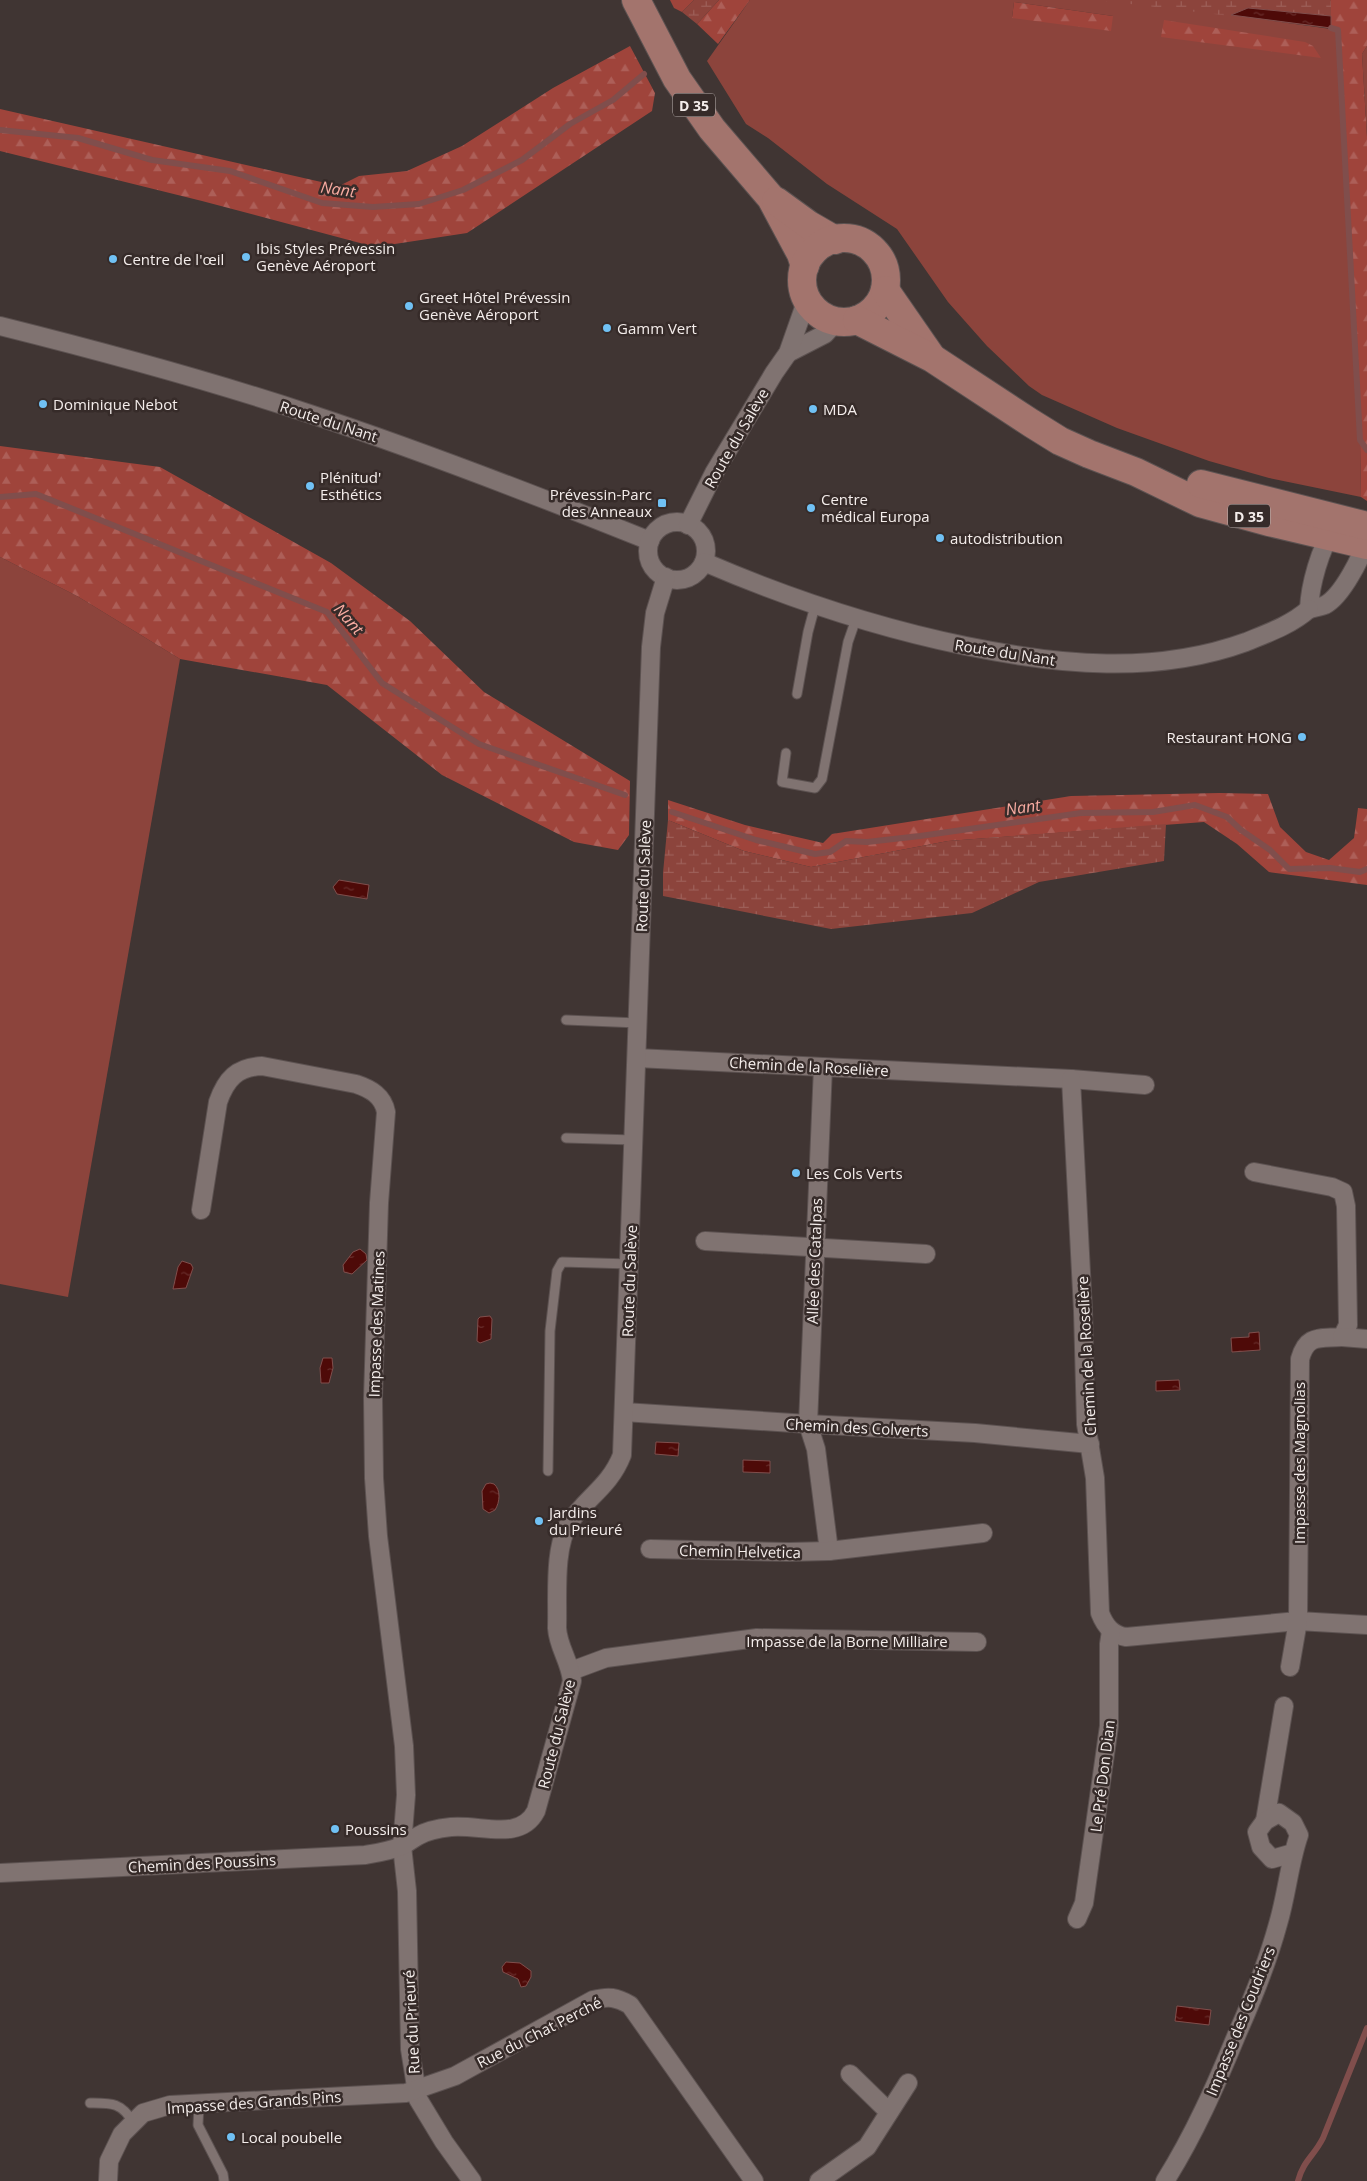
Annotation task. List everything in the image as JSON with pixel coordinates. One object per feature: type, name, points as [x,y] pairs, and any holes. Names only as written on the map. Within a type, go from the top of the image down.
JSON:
[{"type":"main road","name":"D 35","points":[[636,0],[677,79],[693,104],[771,198],[801,254],[805,266]]},
{"type":"main road","name":"D 35","points":[[771,198],[809,225],[835,240]]},
{"type":"main road","points":[[835,240],[856,240],[874,251],[885,269],[885,290],[875,309],[847,321],[817,312],[807,299],[803,286],[805,266],[816,249],[835,240]]},
{"type":"main road","name":"D 35","points":[[885,290],[932,358]]},
{"type":"main road","name":"D 35","points":[[847,321],[932,358],[1060,441],[1136,472],[1208,486],[1356,535]]},
{"type":"street","name":"Route du Salève","points":[[688,525],[714,473],[788,353],[807,299]]},
{"type":"street","name":"Route du Salève","points":[[788,353],[847,321]]},
{"type":"street","name":"Route du Nant","points":[[0,326],[143,363],[317,416],[460,467],[650,541]]},
{"type":"street","points":[[677,522],[688,525],[699,532],[705,543],[704,562],[701,568],[691,576],[679,580],[666,577],[652,565],[649,553],[650,541],[656,531],[666,525],[677,522]]},
{"type":"street","name":"Route du Nant","points":[[704,562],[815,606],[856,619],[937,640],[1010,654],[1068,662],[1117,664],[1177,660],[1232,646],[1289,623],[1309,609],[1325,605],[1338,593],[1349,577],[1356,535]]},
{"type":"street","points":[[1309,609],[1309,596],[1313,580],[1356,535]]},
{"type":"street","name":"Route du Salève","points":[[402,1846],[420,1835],[433,1830],[453,1827],[508,1829],[522,1827],[531,1819],[536,1811],[572,1681],[571,1672],[557,1634],[562,1536],[578,1511],[616,1471],[622,1456],[651,647],[655,613],[666,577]]},
{"type":"street","name":"Chemin de la Roselière","points":[[637,1058],[1071,1079],[1145,1085]]},
{"type":"street","name":"Impasse des Matines","points":[[201,1210],[218,1102],[224,1086],[236,1074],[248,1066],[262,1066],[356,1084],[377,1094],[384,1103],[386,1112],[379,1203],[373,1398],[374,1478],[404,1746],[406,1795],[402,1846]]},
{"type":"street","name":"Allée des Catalpas","points":[[808,1424],[823,1067]]},
{"type":"street","name":"Chemin de la Roselière","points":[[1071,1079],[1083,1311],[1086,1424],[1095,1478],[1100,1613],[1104,1623],[1111,1630]]},
{"type":"street","points":[[1254,1172],[1332,1187],[1343,1192],[1346,1206],[1348,1325],[1342,1337]]},
{"type":"street","points":[[705,1241],[926,1254]]},
{"type":"street","name":"Impasse des Magnolias","points":[[1290,1667],[1298,1621],[1300,1359],[1304,1345],[1313,1339],[1342,1337],[1367,1339]]},
{"type":"street","name":"Chemin des Colverts","points":[[624,1412],[975,1433],[1090,1444]]},
{"type":"street","points":[[808,1424],[816,1449],[830,1552]]},
{"type":"street","name":"Chemin Helvetica","points":[[650,1549],[830,1552],[983,1532]]},
{"type":"street","points":[[1111,1630],[1118,1636],[1126,1636],[1298,1621],[1367,1626]]},
{"type":"street","name":"Le Pré Don Dian","points":[[1077,1919],[1084,1902],[1109,1726],[1111,1630]]},
{"type":"street","name":"Impasse de la Borne Milliaire","points":[[571,1672],[606,1658],[757,1638],[977,1642]]},
{"type":"street","points":[[1284,1706],[1265,1821],[1258,1832],[1261,1847],[1272,1859],[1293,1853]]},
{"type":"street","name":"Impasse des Coudriers","points":[[1165,2181],[1191,2138],[1256,1990],[1278,1923],[1293,1853],[1299,1835],[1293,1823],[1280,1813],[1265,1821]]},
{"type":"street","name":"Chemin des Poussins","points":[[0,1873],[365,1856],[402,1846]]},
{"type":"street","name":"Rue du Prieuré","points":[[402,1846],[407,1891],[410,2049],[415,2089],[424,2111],[472,2181]]},
{"type":"street","name":"Rue du Chat Perché","points":[[415,2089],[455,2076],[593,2000],[608,1996],[618,1998],[630,2005],[639,2017],[754,2181]]},
{"type":"street","points":[[850,2074],[889,2112]]},
{"type":"street","points":[[819,2181],[867,2146],[908,2083]]},
{"type":"street","name":"Impasse des Grands Pins","points":[[108,2181],[109,2161],[122,2134],[143,2114],[170,2106],[406,2093],[415,2089]]},
{"type":"lane","points":[[797,694],[808,632],[815,606]]},
{"type":"lane","points":[[786,753],[782,782],[815,788],[822,779],[848,642],[856,619]]},
{"type":"lane","points":[[566,1020],[638,1023]]},
{"type":"lane","points":[[566,1138],[634,1140]]},
{"type":"lane","points":[[548,1471],[550,1331],[557,1271],[562,1262],[630,1264]]},
{"type":"lane","points":[[90,2102],[114,2103],[126,2112],[133,2122]]},
{"type":"lane","points":[[199,2104],[198,2125],[223,2174],[224,2181]]},
{"type":"green space","points":[[670,0],[694,0],[682,12],[674,8]]},
{"type":"green space","points":[[694,0],[719,0],[697,24],[682,12]]},
{"type":"green space","points":[[719,0],[750,0],[718,44],[697,24]]},
{"type":"green space","points":[[750,0],[1331,0],[1232,15],[1338,30],[1360,440],[1361,497],[1269,478],[1209,461],[1117,428],[1042,395],[1029,386],[987,346],[948,302],[897,229],[827,184],[768,138],[746,124],[707,61]],"holes":[[[1014,2],[1113,16],[1012,18]]]},
{"type":"green space","points":[[1097,0],[1331,0],[1331,28]]},
{"type":"green space","points":[[1331,0],[1367,0],[1367,46],[1362,54],[1367,137],[1367,501],[1361,497],[1360,440],[1338,30],[1331,28]]},
{"type":"green space","points":[[1014,2],[1113,16],[1111,31],[1012,18]]},
{"type":"green space","points":[[1164,20],[1305,42],[1313,46],[1321,58],[1161,37]]},
{"type":"green space","points":[[630,46],[655,93],[652,111],[467,233],[375,247],[202,201],[0,151],[0,109],[339,186],[359,176],[407,171],[462,146],[553,88]]},
{"type":"green space","points":[[1367,46],[1367,137],[1362,54]]},
{"type":"green space","points":[[0,446],[160,467],[331,563],[410,621],[484,692],[630,781],[629,835],[618,850],[574,842],[442,775],[327,685],[180,659],[77,596],[0,557]]},
{"type":"green space","points":[[0,557],[77,596],[180,659],[68,1297],[0,1284]]},
{"type":"green space","points":[[1268,794],[1280,827],[1306,852],[1329,860],[1354,838],[1358,808],[1367,809],[1367,885],[1269,872],[1237,844],[1204,822],[948,841],[811,867],[744,851],[668,820],[668,800],[745,825],[823,843],[832,834],[1071,796]]},
{"type":"green space","points":[[668,820],[744,851],[811,867],[948,841],[1166,824],[1164,861],[1039,882],[972,913],[831,929],[663,896],[663,873]]},
{"type":"water","points":[[1248,8],[1331,16],[1331,28],[1231,15]]},
{"type":"water","points":[[339,880],[369,885],[367,899],[337,894],[333,887]]},
{"type":"water","points":[[360,1249],[366,1254],[367,1260],[352,1274],[344,1272],[343,1265],[353,1252]]},
{"type":"water","points":[[182,1261],[191,1264],[193,1268],[186,1288],[173,1289],[178,1267]]},
{"type":"water","points":[[490,1316],[492,1319],[491,1339],[480,1343],[477,1341],[478,1319]]},
{"type":"water","points":[[1259,1332],[1260,1350],[1232,1352],[1231,1338],[1249,1337],[1249,1333]]},
{"type":"water","points":[[323,1358],[332,1358],[333,1368],[329,1383],[321,1383],[320,1368]]},
{"type":"water","points":[[1179,1380],[1180,1390],[1156,1391],[1156,1381]]},
{"type":"water","points":[[656,1442],[679,1443],[678,1456],[655,1454]]},
{"type":"water","points":[[743,1460],[770,1461],[770,1473],[743,1472]]},
{"type":"water","points":[[486,1484],[494,1484],[498,1489],[499,1496],[495,1510],[489,1513],[483,1509],[482,1491]]},
{"type":"water","points":[[506,1962],[520,1963],[531,1971],[531,1977],[526,1986],[521,1987],[518,1979],[503,1972],[502,1967]]},
{"type":"water","points":[[1177,2006],[1211,2010],[1209,2025],[1175,2021]]},
{"type":"waterway","points":[[1331,28],[1338,30],[1360,440],[1367,450]]},
{"type":"waterway","name":"Nant","points":[[0,130],[78,138],[152,160],[230,171],[322,203],[373,207],[419,204],[463,190],[522,160],[570,124],[613,100],[644,74]]},
{"type":"waterway","name":"Nant","points":[[0,497],[36,494],[327,612],[382,683],[479,744],[625,795]]},
{"type":"waterway","name":"Nant","points":[[672,812],[756,840],[815,854],[830,852],[846,841],[867,842],[920,836],[1081,813],[1153,812],[1195,805],[1227,817],[1241,830],[1270,850],[1289,869],[1330,868],[1360,872],[1367,869]]},
{"type":"waterway","points":[[1298,2181],[1303,2168],[1323,2138],[1367,2028]]},
{"type":"place","name":"Ibis Styles Prévessin Genève Aéroport","points":[[246,257]]},
{"type":"place","name":"Centre de l'œil","points":[[113,259]]},
{"type":"place","name":"Greet Hôtel Prévessin Genève Aéroport","points":[[409,306]]},
{"type":"place","name":"Gamm Vert","points":[[607,328]]},
{"type":"place","name":"Dominique Nebot","points":[[43,404]]},
{"type":"place","name":"MDA","points":[[813,409]]},
{"type":"place","name":"Plénitud' Esthétics","points":[[310,486]]},
{"type":"place","name":"Prévessin-Parc des Anneaux","points":[[662,503]]},
{"type":"place","name":"Centre médical Europa","points":[[811,508]]},
{"type":"place","name":"autodistribution","points":[[940,538]]},
{"type":"place","name":"Restaurant HONG","points":[[1302,737]]},
{"type":"place","name":"Les Cols Verts","points":[[796,1173]]},
{"type":"place","name":"Jardins du Prieuré","points":[[539,1521]]},
{"type":"place","name":"Poussins","points":[[335,1829]]},
{"type":"place","name":"Local poubelle","points":[[231,2137]]}]
